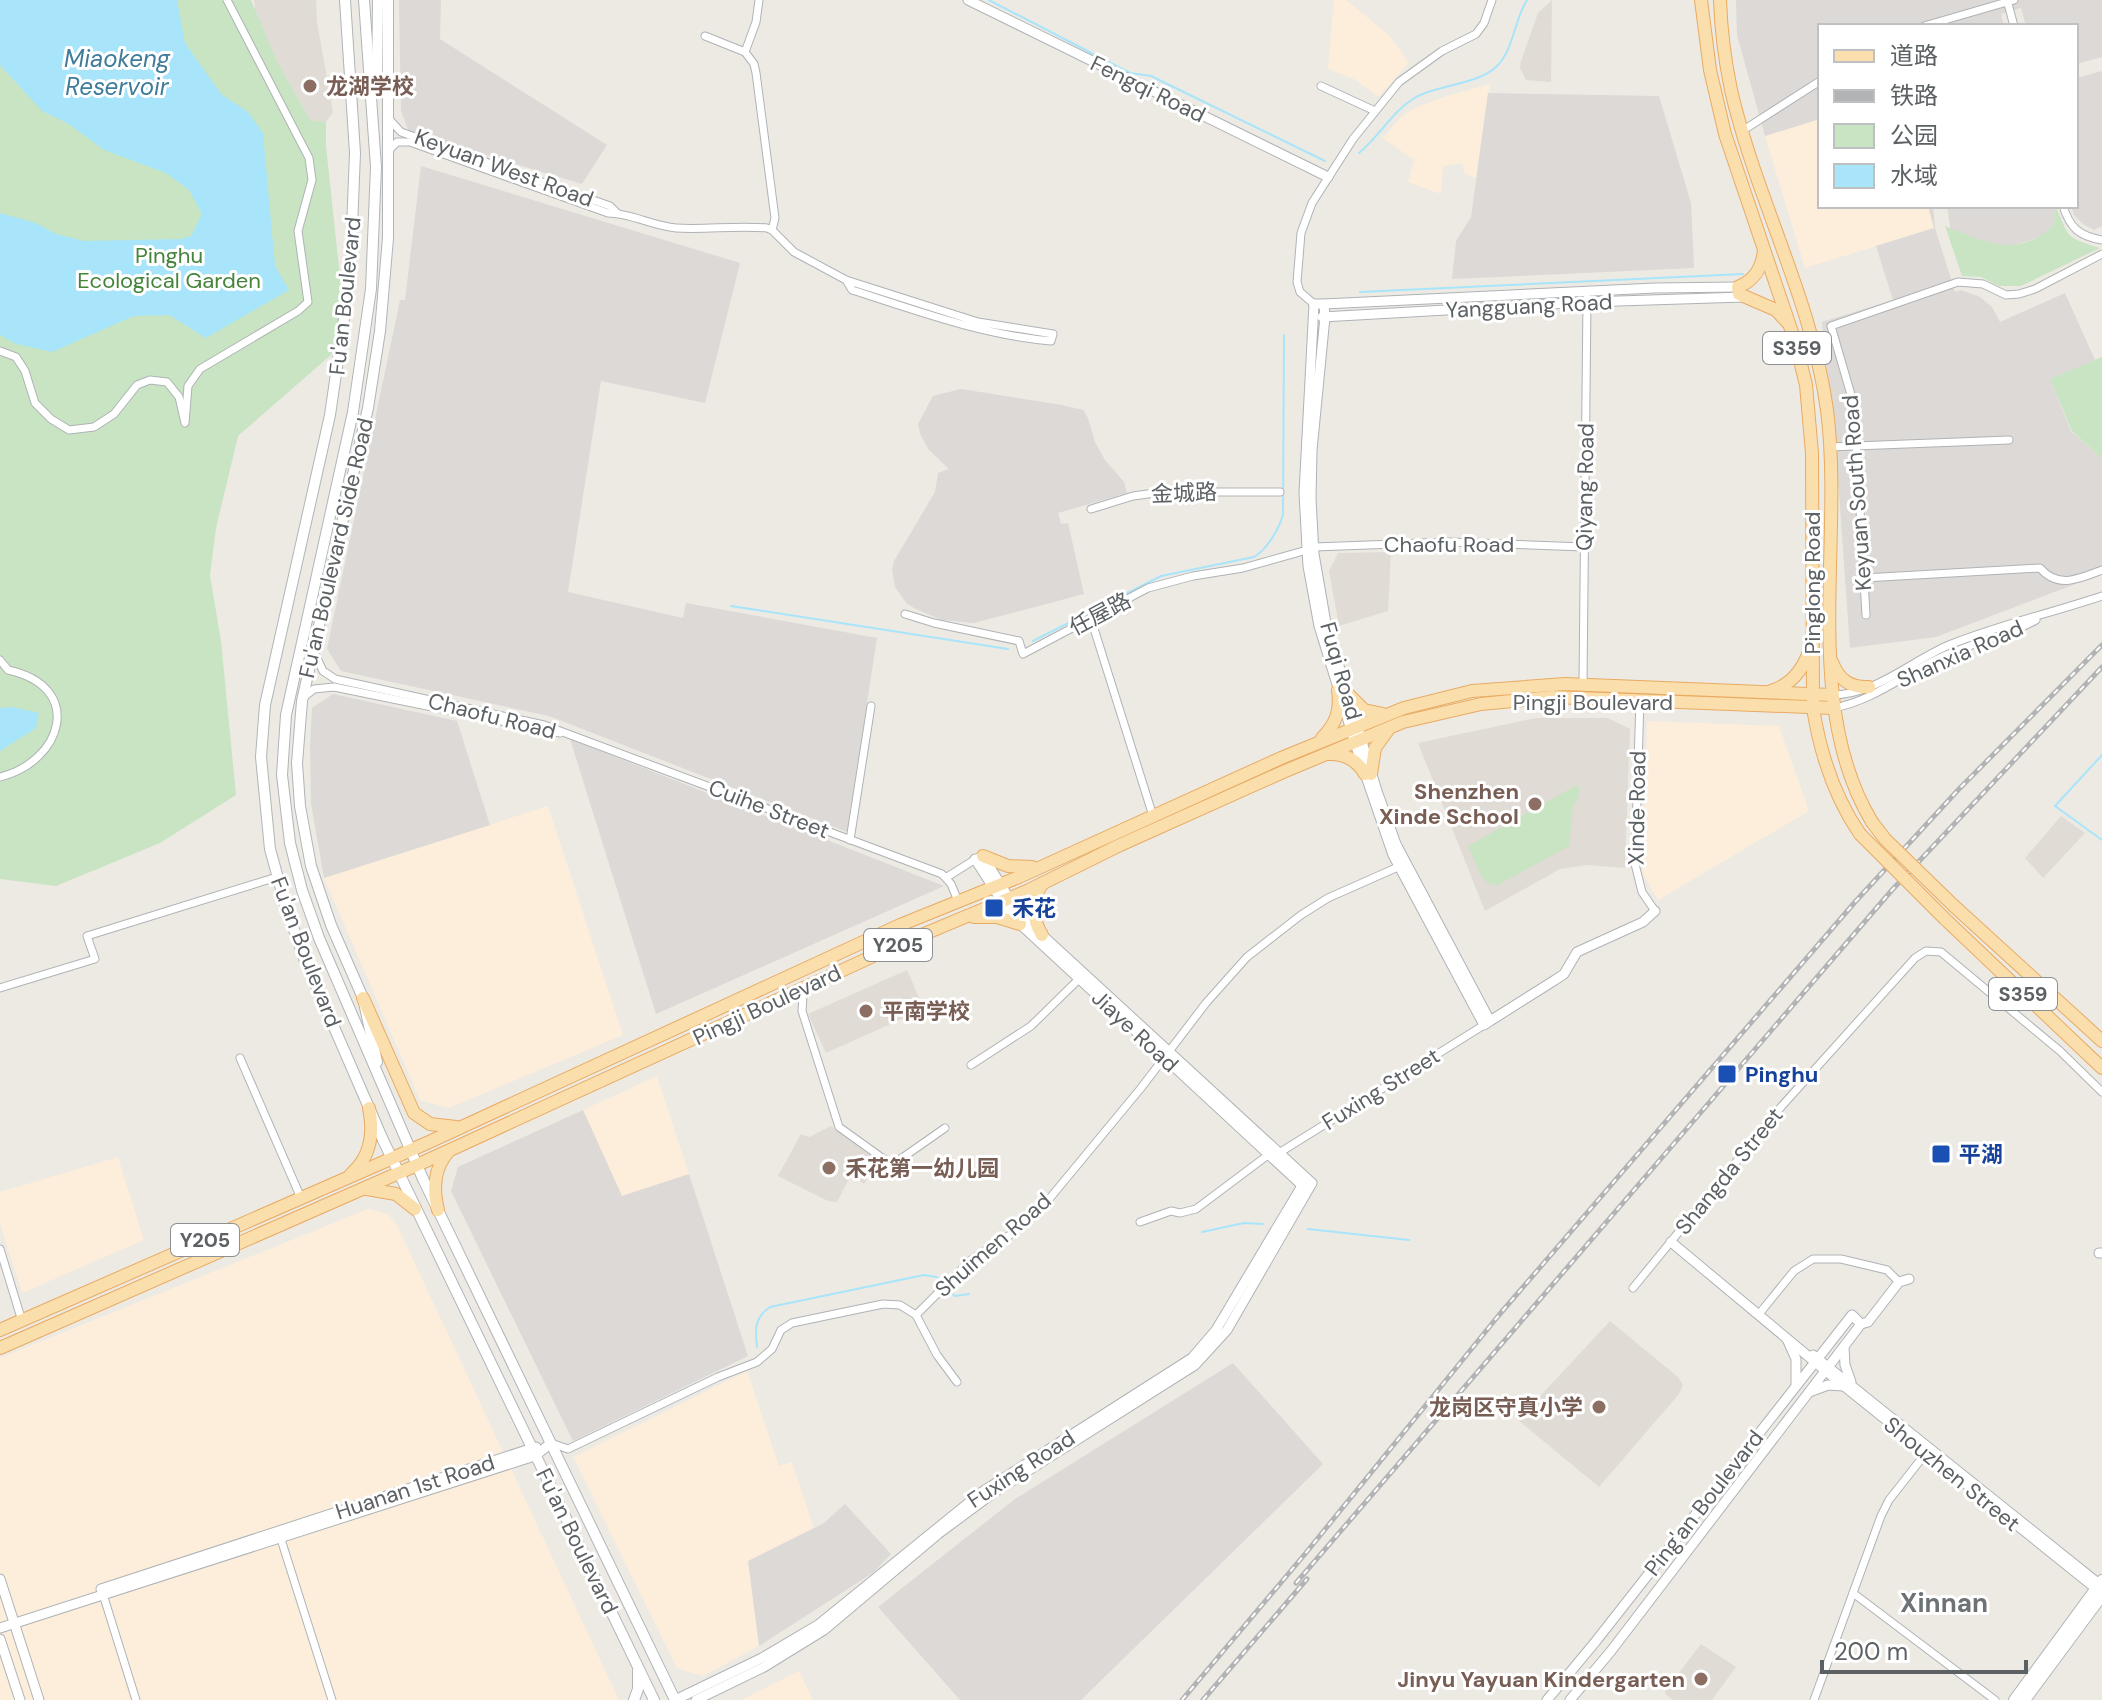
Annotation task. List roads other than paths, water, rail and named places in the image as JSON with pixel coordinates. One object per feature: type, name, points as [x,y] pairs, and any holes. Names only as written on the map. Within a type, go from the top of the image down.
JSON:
[{"type":"main road","name":"Fu'an Boulevard","points":[[345,0],[355,153],[347,309],[330,415],[267,688],[262,732],[265,813],[277,877],[308,968],[369,1108],[654,1700]]},
{"type":"main road","name":"Fu'an Boulevard","points":[[364,0],[376,167],[373,266],[360,368],[283,735],[282,775],[290,843],[314,926],[417,1165],[675,1700]]},
{"type":"main road","points":[[376,167],[378,0]]},
{"type":"main road","name":"Fu'an Boulevard Side Road","points":[[382,1084],[363,998],[323,906],[306,848],[297,763],[302,701],[368,408],[379,345],[387,263],[388,0]]},
{"type":"main road","name":"Pinglong Road","points":[[1701,0],[1716,100],[1791,328],[1806,385],[1811,427],[1812,694],[1816,726],[1832,780],[1860,834],[2102,1068]]},
{"type":"main road","name":"Pinglong Road","points":[[1720,0],[1725,58],[1742,131],[1809,330],[1823,389],[1829,447],[1832,702],[1850,775],[1872,822],[1885,839],[2102,1041]]},
{"type":"main road","points":[[1763,243],[1763,259],[1757,274],[1741,292],[1776,310],[1791,328]]},
{"type":"main road","points":[[299,649],[330,576]]},
{"type":"main road","points":[[1764,692],[1784,686],[1795,677],[1806,661],[1812,641]]},
{"type":"main road","points":[[1831,656],[1842,679],[1854,687],[1869,687]]},
{"type":"main road","name":"Pingji Boulevard","points":[[0,1330],[411,1150],[932,911],[1153,816],[1392,719],[1417,704],[1472,691],[1583,683],[1812,694],[1832,702]]},
{"type":"main road","points":[[1342,692],[1364,710],[1392,719],[1377,742],[1368,774],[1346,756],[1317,750],[1335,720],[1342,692]]},
{"type":"main road","name":"Pingji Boulevard","points":[[1392,719],[1553,697],[1813,708],[1832,702]]},
{"type":"main road","name":"Pingji Boulevard","points":[[0,1348],[417,1165],[781,998],[1006,900],[1317,750]]},
{"type":"main road","points":[[1065,856],[1071,869]]},
{"type":"main road","points":[[979,858],[1017,867],[1043,865]]},
{"type":"main road","points":[[1042,935],[1037,927],[1034,909],[1037,892],[1043,883]]},
{"type":"main road","points":[[932,911],[939,928]]},
{"type":"main road","points":[[959,920],[988,916],[1020,924]]},
{"type":"main road","points":[[363,998],[414,1113],[425,1122],[440,1127],[466,1125]]},
{"type":"main road","points":[[342,1180],[357,1169],[369,1146],[372,1128],[369,1108]]},
{"type":"main road","points":[[438,1210],[435,1194],[438,1171],[451,1149]]},
{"type":"main road","points":[[360,1190],[376,1189],[396,1194],[409,1201],[415,1209]]},
{"type":"main road","points":[[518,1421],[536,1412]]},
{"type":"main road","points":[[550,1487],[568,1478]]},
{"type":"main road","points":[[2014,1700],[2100,1588]]},
{"type":"main road","points":[[2025,1700],[2100,1588]]},
{"type":"main road","points":[[615,1620],[632,1612]]},
{"type":"main road","points":[[634,1700],[639,1680],[635,1661]]},
{"type":"street","points":[[0,351],[16,357],[25,371],[35,403],[51,419],[69,430],[94,427],[114,414],[137,385],[150,380],[167,382],[173,389],[179,397],[185,423],[188,386],[200,369],[308,302],[298,231],[312,180],[309,158],[227,0]]},
{"type":"street","points":[[745,52],[756,22],[759,0]]},
{"type":"street","name":"Fengqi Road","points":[[968,0],[1328,177]]},
{"type":"street","name":"Fuqi Road","points":[[1487,1023],[1398,867],[1342,692],[1310,548],[1311,474],[1322,325],[1319,304],[1297,287],[1299,243],[1307,213],[1328,177],[1375,111],[1404,77],[1442,51],[1476,34],[1484,23],[1492,0]]},
{"type":"street","points":[[1931,24],[2010,0],[2014,24]]},
{"type":"street","points":[[705,36],[745,52],[754,64],[775,218],[772,230]]},
{"type":"street","points":[[1742,131],[1818,82]]},
{"type":"street","points":[[1321,86],[1375,111]]},
{"type":"street","name":"Keyuan West Road","points":[[389,119],[401,132],[610,206],[617,213]]},
{"type":"street","name":"Keyuan West Road","points":[[389,150],[397,142],[410,142],[608,213],[617,213]]},
{"type":"street","points":[[2064,208],[2077,232],[2102,240]]},
{"type":"street","points":[[617,213],[669,227],[760,227],[772,230],[794,252],[846,280],[978,322],[1052,338]]},
{"type":"street","name":"Keyuan South Road","points":[[1866,615],[1854,405],[1831,326],[1958,282],[1983,284],[2006,295],[2019,294],[2035,289],[2102,254]]},
{"type":"street","name":"Yangguang Road","points":[[1319,304],[1741,292]]},
{"type":"street","name":"Yangguang Road","points":[[1320,317],[1587,297]]},
{"type":"street","name":"Qiyang Road","points":[[1583,683],[1587,297]]},
{"type":"street","points":[[1829,447],[2009,440]]},
{"type":"street","name":"金城路","points":[[1091,509],[1133,496],[1162,492],[1280,492]]},
{"type":"street","name":"Chaofu Road","points":[[1310,548],[1449,542],[1584,547]]},
{"type":"street","name":"任屋路","points":[[905,614],[1019,641],[1023,654],[1148,588],[1243,568],[1310,548]]},
{"type":"street","points":[[1864,578],[2040,568],[2058,581],[2077,580],[2102,570]]},
{"type":"street","name":"Shanxia Road","points":[[1832,702],[1869,687],[1949,645],[2102,596]]},
{"type":"street","name":"Shanxia Road","points":[[1832,702],[1863,699],[1941,657],[2023,627],[2041,616]]},
{"type":"street","points":[[1091,619],[1153,816]]},
{"type":"street","name":"Chaofu Road","points":[[314,647],[318,665],[335,679],[533,722],[566,734]]},
{"type":"street","points":[[0,660],[8,670],[43,684],[55,700],[58,721],[52,741],[41,753],[13,774],[0,777]]},
{"type":"street","name":"Chaofu Road","points":[[302,701],[314,689],[334,687],[566,734]]},
{"type":"street","name":"Xinde Road","points":[[1640,699],[1635,864],[1642,892],[1655,911]]},
{"type":"street","points":[[850,840],[871,706]]},
{"type":"street","name":"Cuihe Street","points":[[566,734],[606,746],[947,877]]},
{"type":"street","name":"Fuqi Road","points":[[1368,774],[1404,861],[1487,1023]]},
{"type":"street","points":[[958,901],[947,877],[979,858]]},
{"type":"street","name":"Jiaye Road","points":[[979,858],[1020,924],[1166,1055]]},
{"type":"street","name":"Shuimen Road","points":[[551,1443],[568,1449],[718,1377],[757,1362],[772,1349],[781,1330],[792,1323],[883,1304],[900,1305],[916,1315],[971,1260],[1013,1233],[1050,1198],[1215,993],[1265,941],[1328,898],[1398,867]]},
{"type":"street","points":[[0,988],[95,959],[87,936],[277,877]]},
{"type":"street","name":"Jiaye Road","points":[[1006,900],[1166,1055],[1307,1184]]},
{"type":"street","points":[[1487,1023],[1564,974],[1577,952],[1643,922],[1655,911]]},
{"type":"street","name":"Shangda Street","points":[[1633,1288],[1781,1107],[1915,958],[1926,951],[1941,952],[2060,1051],[2102,1092]]},
{"type":"street","points":[[971,1065],[1031,1026],[1079,979]]},
{"type":"street","points":[[807,987],[802,1011],[839,1127],[892,1165],[945,1128]]},
{"type":"street","points":[[781,998],[791,1000],[802,1011]]},
{"type":"street","name":"Fuxing Street","points":[[1140,1222],[1171,1211],[1180,1213],[1196,1209],[1273,1154],[1487,1023]]},
{"type":"street","points":[[240,1058],[301,1198]]},
{"type":"street","name":"Fuxing Road","points":[[675,1700],[762,1658],[818,1625],[982,1492],[1192,1358],[1216,1330],[1307,1184]]},
{"type":"street","name":"Fuxing Road","points":[[696,1700],[764,1667],[824,1630],[989,1495],[1195,1365],[1227,1330],[1307,1184]]},
{"type":"street","name":"Shouzhen Street","points":[[1671,1242],[2100,1588]]},
{"type":"street","points":[[0,1249],[22,1321]]},
{"type":"street","points":[[1759,1314],[1794,1271],[1813,1259],[1841,1259],[1887,1270],[1904,1280]]},
{"type":"street","name":"Ping'an Boulevard","points":[[1570,1700],[1611,1651],[1861,1324],[1868,1322],[1904,1280]]},
{"type":"street","points":[[916,1315],[937,1355],[957,1382]]},
{"type":"street","name":"Ping'an Boulevard","points":[[1547,1700],[1852,1315],[1861,1324]]},
{"type":"street","points":[[1786,1336],[1796,1359],[1796,1387]]},
{"type":"street","points":[[1809,1392],[1828,1385],[1848,1385],[1844,1347]]},
{"type":"street","name":"Shouzhen Street","points":[[1848,1385],[1926,1453],[2100,1588]]},
{"type":"street","name":"Huanan 1st Road","points":[[0,1625],[533,1452],[551,1443]]},
{"type":"street","points":[[1814,1700],[1889,1500],[1926,1453]]},
{"type":"street","points":[[279,1535],[332,1700]]},
{"type":"street","points":[[0,1579],[39,1700]]},
{"type":"street","points":[[102,1592],[136,1700]]},
{"type":"street","points":[[1853,1593],[1995,1700]]},
{"type":"street","points":[[0,1639],[20,1700]]},
{"type":"water","name":"Miaokeng Reservoir","points":[[0,0],[177,0],[185,43],[221,94],[248,112],[263,133],[275,266],[289,290],[206,338],[169,315],[134,316],[52,352],[16,344],[0,335],[0,213],[84,241],[181,239],[191,236],[202,214],[189,190],[166,173],[104,150],[69,124],[42,111],[0,65]]},
{"type":"water","points":[[12,707],[39,713],[36,728],[0,751],[0,708]]},
{"type":"waterway","points":[[989,0],[1130,73],[1151,76],[1325,161]]},
{"type":"waterway","points":[[1359,153],[1400,109],[1416,97],[1469,81],[1496,67],[1507,52],[1527,0]]},
{"type":"waterway","points":[[1360,292],[1743,274]]},
{"type":"waterway","points":[[1033,641],[1161,576],[1254,557],[1268,544],[1283,515],[1284,335]]},
{"type":"waterway","points":[[731,606],[1008,649]]},
{"type":"waterway","points":[[2102,755],[2055,806],[2102,840]]},
{"type":"waterway","points":[[1202,1232],[1244,1223],[1263,1224]]},
{"type":"waterway","points":[[1308,1229],[1409,1240]]},
{"type":"waterway","points":[[757,1347],[757,1325],[770,1307],[924,1275],[937,1277],[943,1285]]},
{"type":"waterway","points":[[948,1290],[955,1296],[969,1294]]},
{"type":"railway","points":[[1182,1700],[1499,1315],[1855,902],[1959,789],[2102,645]]},
{"type":"railway","points":[[1296,1583],[1892,890],[2102,667]]},
{"type":"railway","points":[[1203,1700],[1307,1579]]},
{"type":"place","name":"龙湖学校","points":[[310,86]]},
{"type":"place","name":"Shenzhen Xinde School","points":[[1535,804]]},
{"type":"place","name":"禾花","points":[[994,908]]},
{"type":"place","name":"平南学校","points":[[866,1011]]},
{"type":"place","name":"Pinghu","points":[[1727,1074]]},
{"type":"place","name":"平湖","points":[[1941,1154]]},
{"type":"place","name":"禾花第一幼儿园","points":[[829,1168]]},
{"type":"place","name":"龙岗区守真小学","points":[[1599,1407]]},
{"type":"place","name":"Jinyu Yayuan Kindergarten","points":[[1701,1679]]},
{"type":"district","name":"Xinnan","points":[[1944,1603]]},
{"type":"park label","name":"Pinghu Ecological Garden","points":[[169,268]]}]
